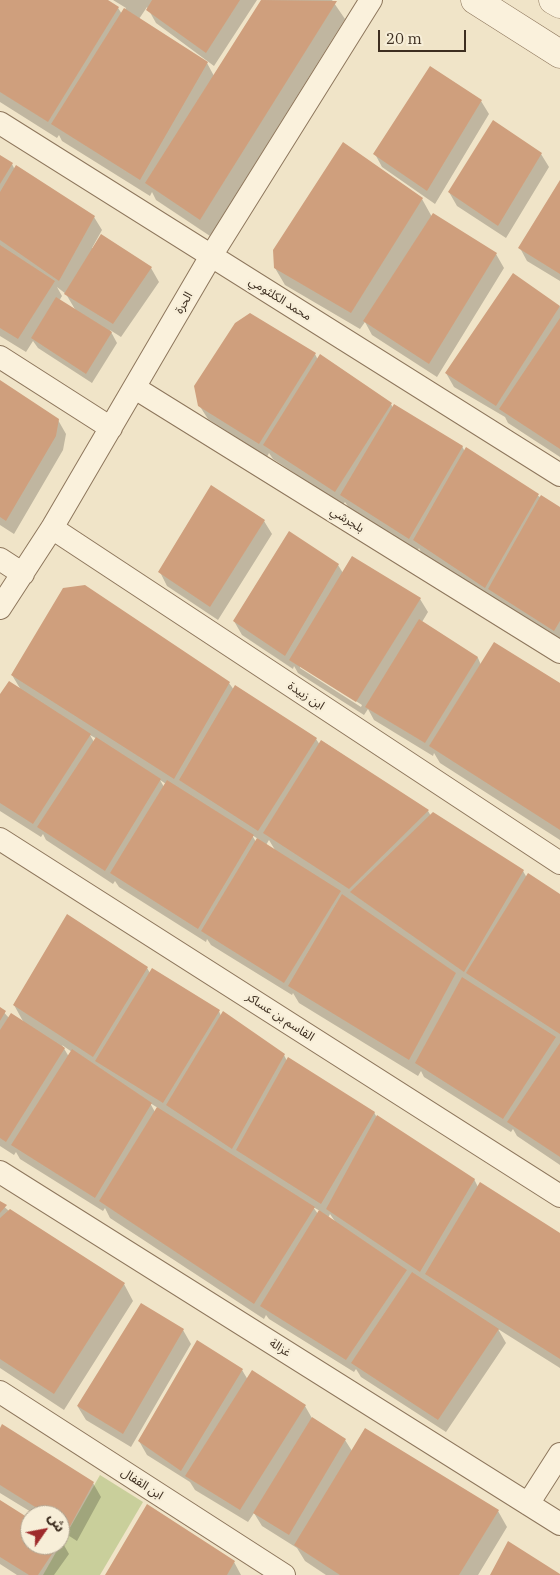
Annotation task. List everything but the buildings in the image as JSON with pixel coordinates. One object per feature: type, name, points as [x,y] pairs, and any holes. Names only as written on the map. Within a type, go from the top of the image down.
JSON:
[{"type":"street","name":"الحرة","points":[[0,608],[52,528],[211,256],[372,0]]},
{"type":"street","points":[[475,0],[560,54]]},
{"type":"street","points":[[553,0],[560,4]]},
{"type":"street","points":[[527,33],[553,42],[560,41]]},
{"type":"street","name":"محمد الكلثومي","points":[[0,123],[560,475]]},
{"type":"street","points":[[0,358],[111,428]]},
{"type":"street","name":"بلجرشي","points":[[135,388],[560,652]]},
{"type":"street","name":"ابن زبيدة","points":[[52,528],[560,863]]},
{"type":"street","points":[[0,559],[23,574]]},
{"type":"street","name":"القاسم بن عساكر","points":[[0,839],[560,1196]]},
{"type":"street","name":"غزالة","points":[[0,1172],[560,1524]]},
{"type":"street","name":"ابن القفال","points":[[0,1392],[284,1575]]},
{"type":"street","points":[[528,1504],[560,1454]]},
{"type":"green space","points":[[100,1475],[143,1502],[100,1575],[43,1575],[54,1555],[70,1555],[70,1528]]}]
